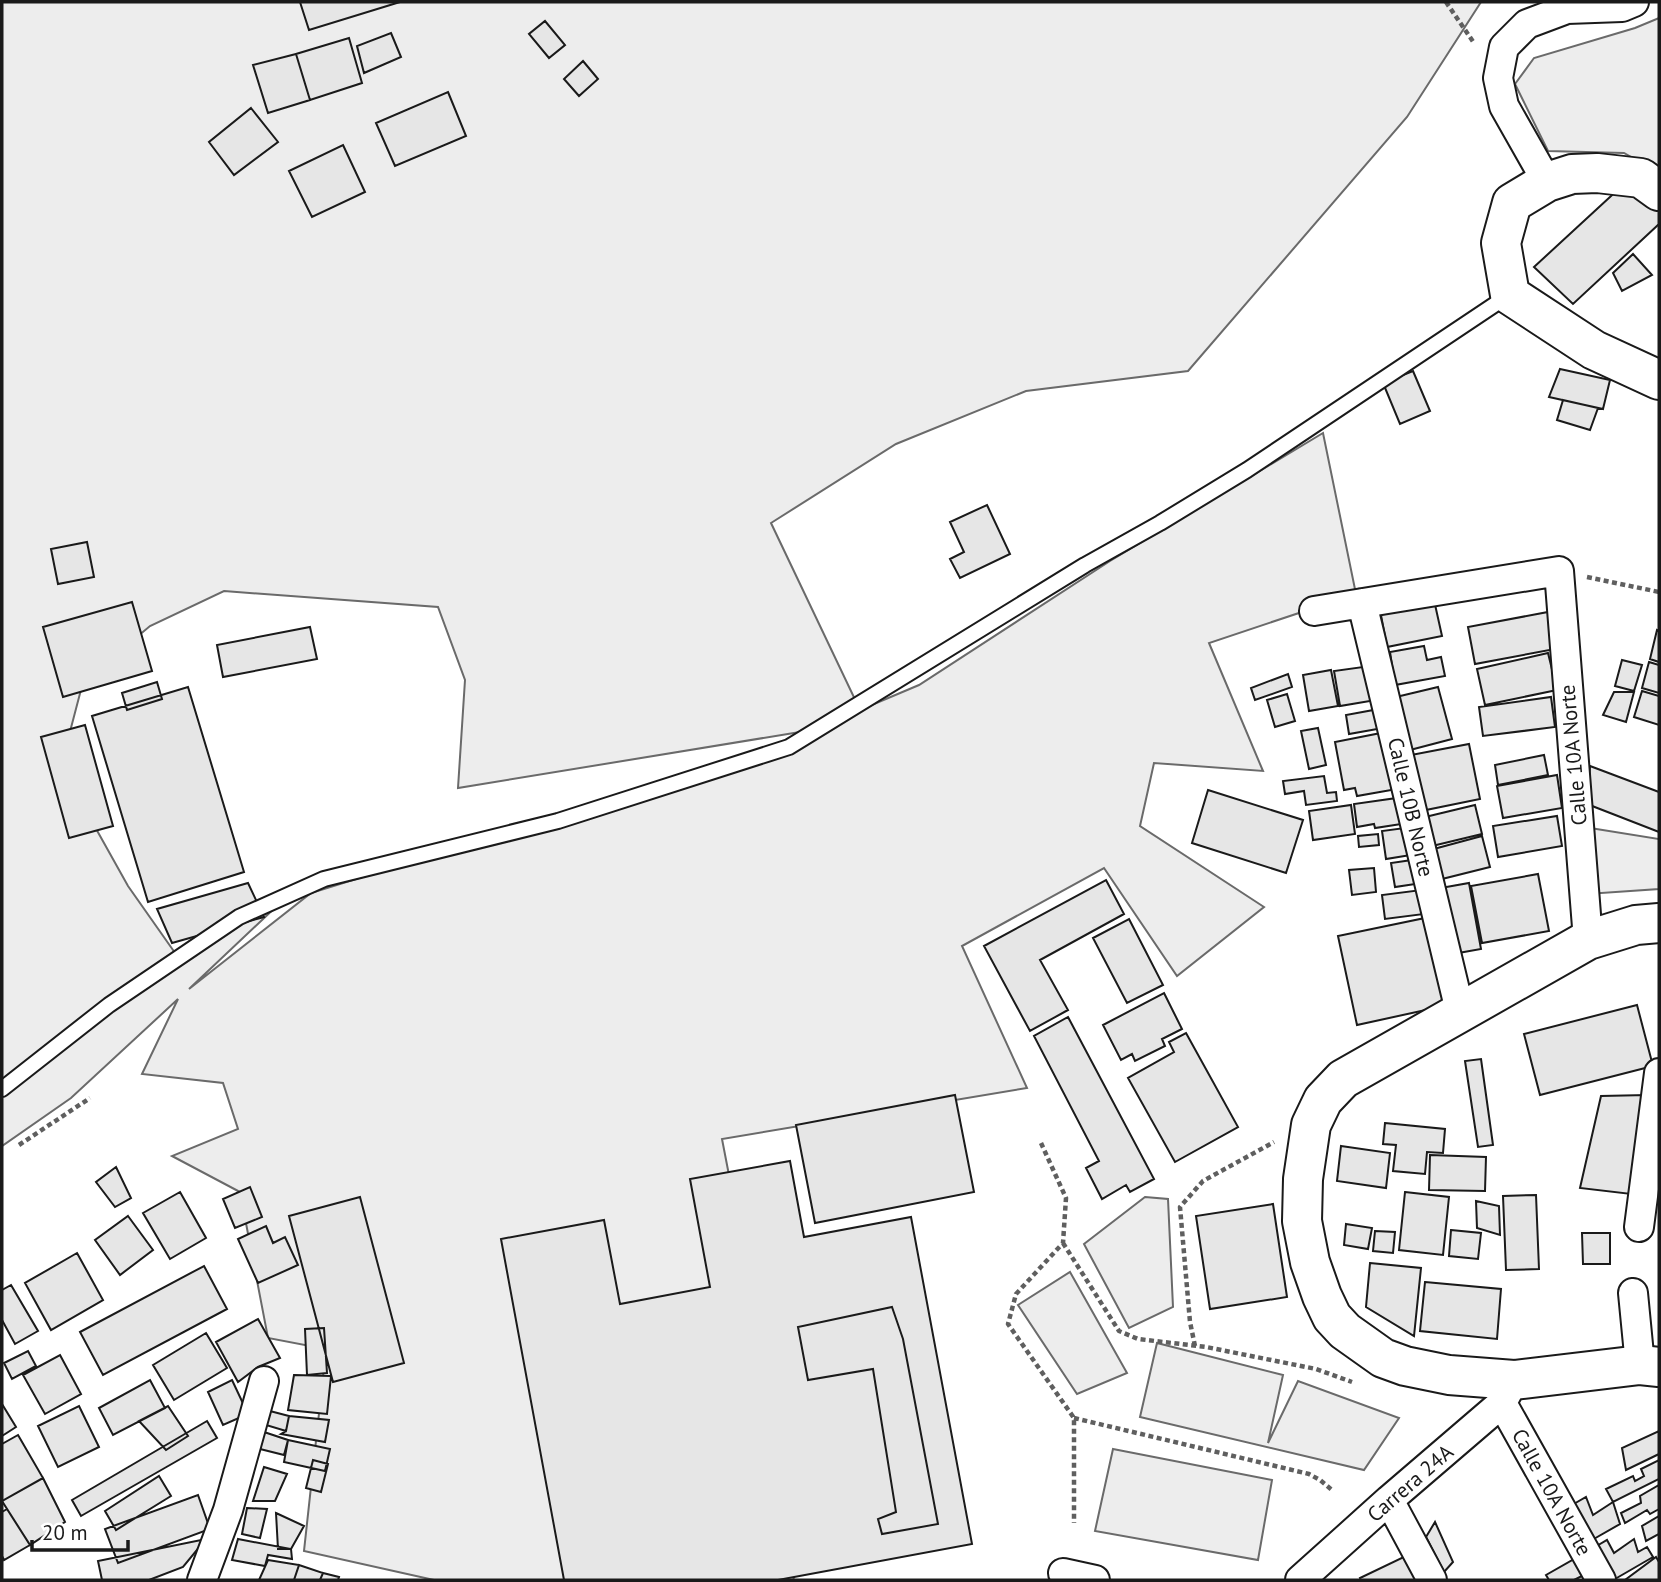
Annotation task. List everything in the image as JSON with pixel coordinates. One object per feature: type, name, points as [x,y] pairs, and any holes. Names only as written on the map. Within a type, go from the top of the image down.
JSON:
[{"type":"street","points":[[1547,182],[1504,106],[1498,78],[1504,47],[1527,24],[1567,9],[1622,7],[1634,2]]},
{"type":"street","points":[[1650,185],[1597,173],[1572,174],[1547,182],[1512,203],[1501,243],[1510,295],[1594,350],[1659,380]]},
{"type":"street","points":[[1314,611],[1559,571]]},
{"type":"street","name":"Calle 10A Norte","points":[[1559,571],[1588,940]]},
{"type":"street","name":"Calle 10B Norte","points":[[1362,603],[1460,1011]]},
{"type":"street","points":[[1633,1293],[1652,1364],[1508,1392],[1405,1366],[1383,1358],[1345,1331],[1332,1317],[1310,1262],[1303,1221],[1303,1179],[1311,1125],[1323,1100],[1343,1079],[1588,940],[1636,925],[1659,923]]},
{"type":"street","points":[[1639,1227],[1659,1073]]},
{"type":"street","points":[[202,1580],[228,1510],[264,1381]]},
{"type":"street","name":"Calle 10A Norte","points":[[1508,1392],[1601,1580]]},
{"type":"street","name":"Carrera 24A","points":[[1300,1580],[1508,1392]]},
{"type":"street","points":[[1389,1500],[1433,1580]]},
{"type":"lane","points":[[2,1089],[109,1005],[239,917],[324,879],[558,821],[789,747],[1085,565],[1247,470],[1510,295]]},
{"type":"path","points":[[1559,571],[1659,592]]},
{"type":"path","points":[[19,1145],[90,1098]]},
{"type":"path","points":[[1195,1346],[1190,1322],[1180,1207],[1203,1181],[1281,1138]]},
{"type":"path","points":[[1041,1143],[1066,1198],[1063,1243],[1119,1331],[1138,1339],[1195,1346],[1316,1369],[1353,1382]]},
{"type":"path","points":[[1063,1243],[1016,1294],[1008,1324],[1074,1418],[1074,1523]]},
{"type":"path","points":[[1074,1418],[1309,1474],[1332,1490]]},
{"type":"shaded area","points":[[2,2],[1481,2],[1407,117],[1188,371],[1026,391],[896,444],[771,523],[860,710],[919,685],[1110,561],[1323,433],[1356,594],[1209,643],[1263,771],[1154,763],[1140,826],[1264,907],[1177,976],[1104,868],[962,946],[1027,1088],[722,1139],[775,1413],[798,1567],[793,1580],[434,1580],[304,1551],[326,1349],[268,1338],[240,1192],[172,1156],[238,1129],[223,1083],[142,1074],[178,999],[71,1098],[2,1146]],"holes":[[[224,591],[438,607],[465,680],[458,788],[812,730],[761,753],[311,893],[189,989],[299,885],[180,960],[128,886],[61,766],[83,682],[150,626]]]},
{"type":"shaded area","points":[[1659,18],[1659,173],[1624,153],[1548,151],[1515,84],[1534,58],[1635,28]]},
{"type":"shaded area","points":[[1584,827],[1659,839],[1659,889],[1587,894]]},
{"type":"shaded area","points":[[1145,1197],[1168,1199],[1173,1307],[1129,1328],[1084,1244]]},
{"type":"shaded area","points":[[1070,1272],[1127,1373],[1077,1394],[1018,1305]]},
{"type":"shaded area","points":[[1157,1343],[1283,1375],[1268,1443],[1298,1381],[1399,1418],[1364,1470],[1140,1417]]},
{"type":"shaded area","points":[[1113,1449],[1272,1480],[1258,1560],[1095,1531]]},
{"type":"building","points":[[300,2],[400,2],[309,30]]},
{"type":"building","points":[[545,21],[565,45],[549,58],[529,34]]},
{"type":"building","points":[[391,33],[401,57],[364,73],[357,46]]},
{"type":"building","points":[[349,38],[362,83],[310,100],[296,54]]},
{"type":"building","points":[[296,54],[310,100],[268,113],[253,65]]},
{"type":"building","points":[[583,61],[598,79],[579,96],[564,79]]},
{"type":"building","points":[[448,92],[466,136],[395,166],[376,123]]},
{"type":"building","points":[[251,108],[278,142],[234,175],[209,142]]},
{"type":"building","points":[[343,145],[365,192],[312,217],[289,171]]},
{"type":"building","points":[[1623,185],[1659,204],[1659,224],[1573,304],[1534,267]]},
{"type":"building","points":[[1633,254],[1652,275],[1622,291],[1613,273]]},
{"type":"building","points":[[1560,369],[1610,380],[1603,409],[1549,397]]},
{"type":"building","points":[[1413,371],[1430,411],[1400,424],[1383,383]]},
{"type":"building","points":[[1563,400],[1598,408],[1590,430],[1557,420]]},
{"type":"building","points":[[987,505],[1010,554],[960,578],[950,559],[964,552],[950,522]]},
{"type":"building","points":[[87,542],[94,577],[58,584],[51,549]]},
{"type":"building","points":[[1434,600],[1442,636],[1387,647],[1380,610]]},
{"type":"building","points":[[132,602],[152,671],[63,697],[43,627]]},
{"type":"building","points":[[1548,612],[1555,649],[1475,664],[1468,627]]},
{"type":"building","points":[[310,627],[317,659],[223,677],[217,645]]},
{"type":"building","points":[[1657,630],[1659,631],[1659,662],[1650,659]]},
{"type":"building","points":[[1424,646],[1427,660],[1441,657],[1445,676],[1395,685],[1390,652]]},
{"type":"building","points":[[1548,653],[1557,690],[1485,705],[1477,669]]},
{"type":"building","points":[[1622,660],[1642,665],[1634,691],[1615,686]]},
{"type":"building","points":[[1649,662],[1659,665],[1659,693],[1642,688]]},
{"type":"building","points":[[1370,666],[1376,700],[1340,706],[1334,671]]},
{"type":"building","points":[[1331,670],[1338,706],[1309,711],[1303,675]]},
{"type":"building","points":[[1288,674],[1292,687],[1255,700],[1251,688]]},
{"type":"building","points":[[157,682],[162,699],[127,710],[122,693]]},
{"type":"building","points":[[188,687],[244,872],[148,902],[92,716]]},
{"type":"building","points":[[1438,687],[1452,739],[1410,750],[1396,697]]},
{"type":"building","points":[[1642,691],[1659,696],[1659,725],[1634,717]]},
{"type":"building","points":[[1614,692],[1634,692],[1626,722],[1603,715]]},
{"type":"building","points":[[1287,694],[1295,721],[1275,727],[1267,700]]},
{"type":"building","points":[[1551,697],[1555,727],[1483,736],[1479,707]]},
{"type":"building","points":[[1379,709],[1383,728],[1349,734],[1346,715]]},
{"type":"building","points":[[85,725],[113,826],[69,838],[41,737]]},
{"type":"building","points":[[1318,728],[1326,765],[1309,769],[1301,731]]},
{"type":"building","points":[[1386,732],[1397,789],[1357,796],[1355,788],[1344,790],[1335,742]]},
{"type":"building","points":[[1469,744],[1480,799],[1421,811],[1411,755]]},
{"type":"building","points":[[1544,755],[1548,775],[1498,785],[1495,765]]},
{"type":"building","points":[[1590,766],[1659,792],[1659,832],[1587,804]]},
{"type":"building","points":[[1557,775],[1562,808],[1503,818],[1497,786]]},
{"type":"building","points":[[1324,776],[1327,793],[1336,792],[1337,801],[1306,805],[1304,791],[1285,794],[1283,781]]},
{"type":"building","points":[[1208,790],[1303,820],[1286,873],[1192,843]]},
{"type":"building","points":[[1404,797],[1408,823],[1375,828],[1374,824],[1357,827],[1354,804]]},
{"type":"building","points":[[1351,805],[1355,834],[1313,840],[1309,811]]},
{"type":"building","points":[[1475,805],[1482,834],[1428,847],[1421,818]]},
{"type":"building","points":[[1557,816],[1562,846],[1498,857],[1493,826]]},
{"type":"building","points":[[1412,827],[1417,854],[1386,859],[1382,831]]},
{"type":"building","points":[[1378,834],[1379,845],[1359,847],[1358,836]]},
{"type":"building","points":[[1482,836],[1490,867],[1438,880],[1430,850]]},
{"type":"building","points":[[1419,859],[1422,883],[1395,887],[1391,863]]},
{"type":"building","points":[[1374,868],[1376,892],[1352,895],[1349,870]]},
{"type":"building","points":[[1538,874],[1549,931],[1482,943],[1471,886]]},
{"type":"building","points":[[1106,880],[1124,914],[1040,960],[1068,1010],[1030,1031],[984,946]]},
{"type":"building","points":[[248,883],[264,917],[172,943],[157,909]]},
{"type":"building","points":[[1469,883],[1481,949],[1447,955],[1435,889]]},
{"type":"building","points":[[1429,889],[1432,913],[1385,919],[1382,895]]},
{"type":"building","points":[[1425,918],[1444,1006],[1357,1025],[1338,936]]},
{"type":"building","points":[[1129,919],[1163,985],[1127,1003],[1093,938]]},
{"type":"building","points":[[1164,993],[1182,1029],[1162,1039],[1165,1046],[1135,1061],[1132,1054],[1121,1060],[1103,1025]]},
{"type":"building","points":[[1637,1005],[1653,1066],[1540,1095],[1524,1034]]},
{"type":"building","points":[[1068,1017],[1154,1179],[1130,1192],[1126,1185],[1102,1199],[1086,1168],[1099,1161],[1034,1036]]},
{"type":"building","points":[[1186,1033],[1238,1127],[1175,1162],[1128,1078],[1174,1052],[1169,1042]]},
{"type":"building","points":[[1481,1059],[1493,1145],[1478,1147],[1465,1061]]},
{"type":"building","points":[[955,1095],[974,1192],[815,1223],[796,1125]]},
{"type":"building","points":[[1647,1095],[1631,1194],[1580,1188],[1601,1096]]},
{"type":"building","points":[[1385,1123],[1445,1129],[1443,1153],[1427,1152],[1425,1174],[1393,1171],[1396,1145],[1383,1144]]},
{"type":"building","points":[[1341,1146],[1390,1153],[1386,1188],[1337,1181]]},
{"type":"building","points":[[1430,1155],[1486,1157],[1485,1191],[1429,1190]]},
{"type":"building","points":[[790,1161],[804,1237],[911,1217],[972,1544],[778,1580],[564,1580],[501,1239],[604,1220],[620,1304],[710,1287],[690,1179]]},
{"type":"building","points":[[116,1167],[131,1198],[115,1207],[96,1182]]},
{"type":"building","points":[[250,1187],[262,1217],[235,1228],[223,1199]]},
{"type":"building","points":[[180,1192],[206,1238],[170,1259],[143,1213]]},
{"type":"building","points":[[1405,1192],[1449,1197],[1443,1255],[1399,1250]]},
{"type":"building","points":[[1536,1195],[1539,1269],[1506,1270],[1503,1196]]},
{"type":"building","points":[[360,1197],[404,1363],[333,1382],[289,1216]]},
{"type":"building","points":[[1476,1201],[1499,1206],[1500,1235],[1477,1228]]},
{"type":"building","points":[[1273,1204],[1287,1297],[1210,1309],[1196,1216]]},
{"type":"building","points":[[128,1216],[153,1250],[120,1275],[95,1240]]},
{"type":"building","points":[[1346,1224],[1372,1228],[1368,1249],[1344,1245]]},
{"type":"building","points":[[266,1226],[273,1243],[285,1237],[298,1265],[258,1283],[238,1239]]},
{"type":"building","points":[[1451,1230],[1481,1233],[1478,1259],[1449,1256]]},
{"type":"building","points":[[1375,1231],[1395,1232],[1393,1253],[1373,1251]]},
{"type":"building","points":[[1582,1233],[1610,1233],[1610,1264],[1583,1264]]},
{"type":"building","points":[[77,1253],[103,1300],[51,1330],[25,1283]]},
{"type":"building","points":[[1370,1263],[1421,1268],[1414,1336],[1366,1307]]},
{"type":"building","points":[[204,1266],[227,1309],[103,1375],[80,1332]]},
{"type":"building","points":[[1425,1282],[1501,1289],[1497,1339],[1420,1331]]},
{"type":"building","points":[[11,1285],[38,1331],[15,1344],[2,1320],[2,1290]]},
{"type":"building","points":[[892,1307],[903,1339],[938,1524],[882,1534],[878,1519],[896,1512],[873,1369],[808,1380],[798,1327]]},
{"type":"building","points":[[258,1319],[280,1358],[258,1367],[238,1382],[216,1342]]},
{"type":"building","points":[[324,1328],[327,1373],[307,1375],[305,1329]]},
{"type":"building","points":[[206,1333],[227,1368],[174,1400],[153,1365]]},
{"type":"building","points":[[28,1351],[36,1366],[12,1379],[4,1363]]},
{"type":"building","points":[[60,1355],[81,1394],[45,1414],[23,1375]]},
{"type":"building","points":[[294,1375],[331,1376],[327,1414],[288,1410]]},
{"type":"building","points":[[150,1380],[165,1408],[113,1435],[99,1408]]},
{"type":"building","points":[[232,1380],[248,1414],[223,1425],[208,1392]]},
{"type":"building","points":[[2,1404],[16,1427],[2,1436]]},
{"type":"building","points":[[79,1406],[99,1447],[58,1467],[38,1426]]},
{"type":"building","points":[[168,1406],[188,1436],[166,1450],[139,1421]]},
{"type":"building","points":[[266,1410],[289,1416],[286,1431],[256,1422]]},
{"type":"building","points":[[289,1416],[329,1420],[325,1442],[281,1434],[286,1431]]},
{"type":"building","points":[[207,1421],[217,1438],[81,1516],[72,1500]]},
{"type":"building","points":[[1659,1431],[1659,1454],[1626,1470],[1622,1448]]},
{"type":"building","points":[[264,1432],[288,1440],[284,1455],[260,1449]]},
{"type":"building","points":[[18,1435],[43,1478],[2,1501],[2,1444]]},
{"type":"building","points":[[288,1440],[330,1449],[325,1471],[284,1462]]},
{"type":"building","points":[[313,1460],[328,1464],[321,1492],[306,1488]]},
{"type":"building","points":[[1659,1460],[1659,1479],[1613,1502],[1606,1489],[1633,1476],[1635,1481],[1644,1476],[1641,1469]]},
{"type":"building","points":[[264,1467],[287,1474],[275,1501],[253,1501]]},
{"type":"building","points":[[159,1476],[171,1496],[116,1530],[105,1511]]},
{"type":"building","points":[[43,1478],[65,1522],[30,1545],[2,1501]]},
{"type":"building","points":[[1659,1485],[1659,1509],[1650,1514],[1647,1510],[1625,1523],[1621,1513],[1641,1503],[1640,1496]]},
{"type":"building","points":[[198,1495],[210,1529],[118,1563],[105,1529]]},
{"type":"building","points":[[1586,1497],[1593,1515],[1613,1502],[1620,1524],[1592,1540],[1572,1505]]},
{"type":"building","points":[[247,1508],[267,1509],[260,1538],[242,1534]]},
{"type":"building","points":[[7,1509],[30,1545],[4,1560],[2,1512]]},
{"type":"building","points":[[276,1513],[304,1526],[291,1549],[278,1549]]},
{"type":"building","points":[[1659,1516],[1659,1534],[1646,1541],[1642,1526]]},
{"type":"building","points":[[1435,1522],[1453,1562],[1444,1572],[1426,1537]]},
{"type":"building","points":[[206,1539],[183,1567],[149,1580],[102,1580],[98,1561]]},
{"type":"building","points":[[238,1539],[291,1549],[292,1559],[268,1555],[265,1566],[232,1560]]},
{"type":"building","points":[[1634,1539],[1638,1552],[1647,1547],[1653,1557],[1615,1579],[1595,1547],[1607,1540],[1614,1553]]},
{"type":"building","points":[[1412,1553],[1423,1576],[1414,1580],[1361,1580],[1360,1578]]},
{"type":"building","points":[[1656,1557],[1659,1562],[1659,1580],[1625,1580]]},
{"type":"building","points":[[1576,1558],[1584,1575],[1574,1580],[1549,1580],[1546,1575]]},
{"type":"building","points":[[268,1560],[299,1565],[294,1580],[259,1580]]},
{"type":"building","points":[[299,1565],[323,1573],[320,1580],[294,1580]]},
{"type":"building","points":[[323,1573],[339,1577],[338,1580],[320,1580]]}]
